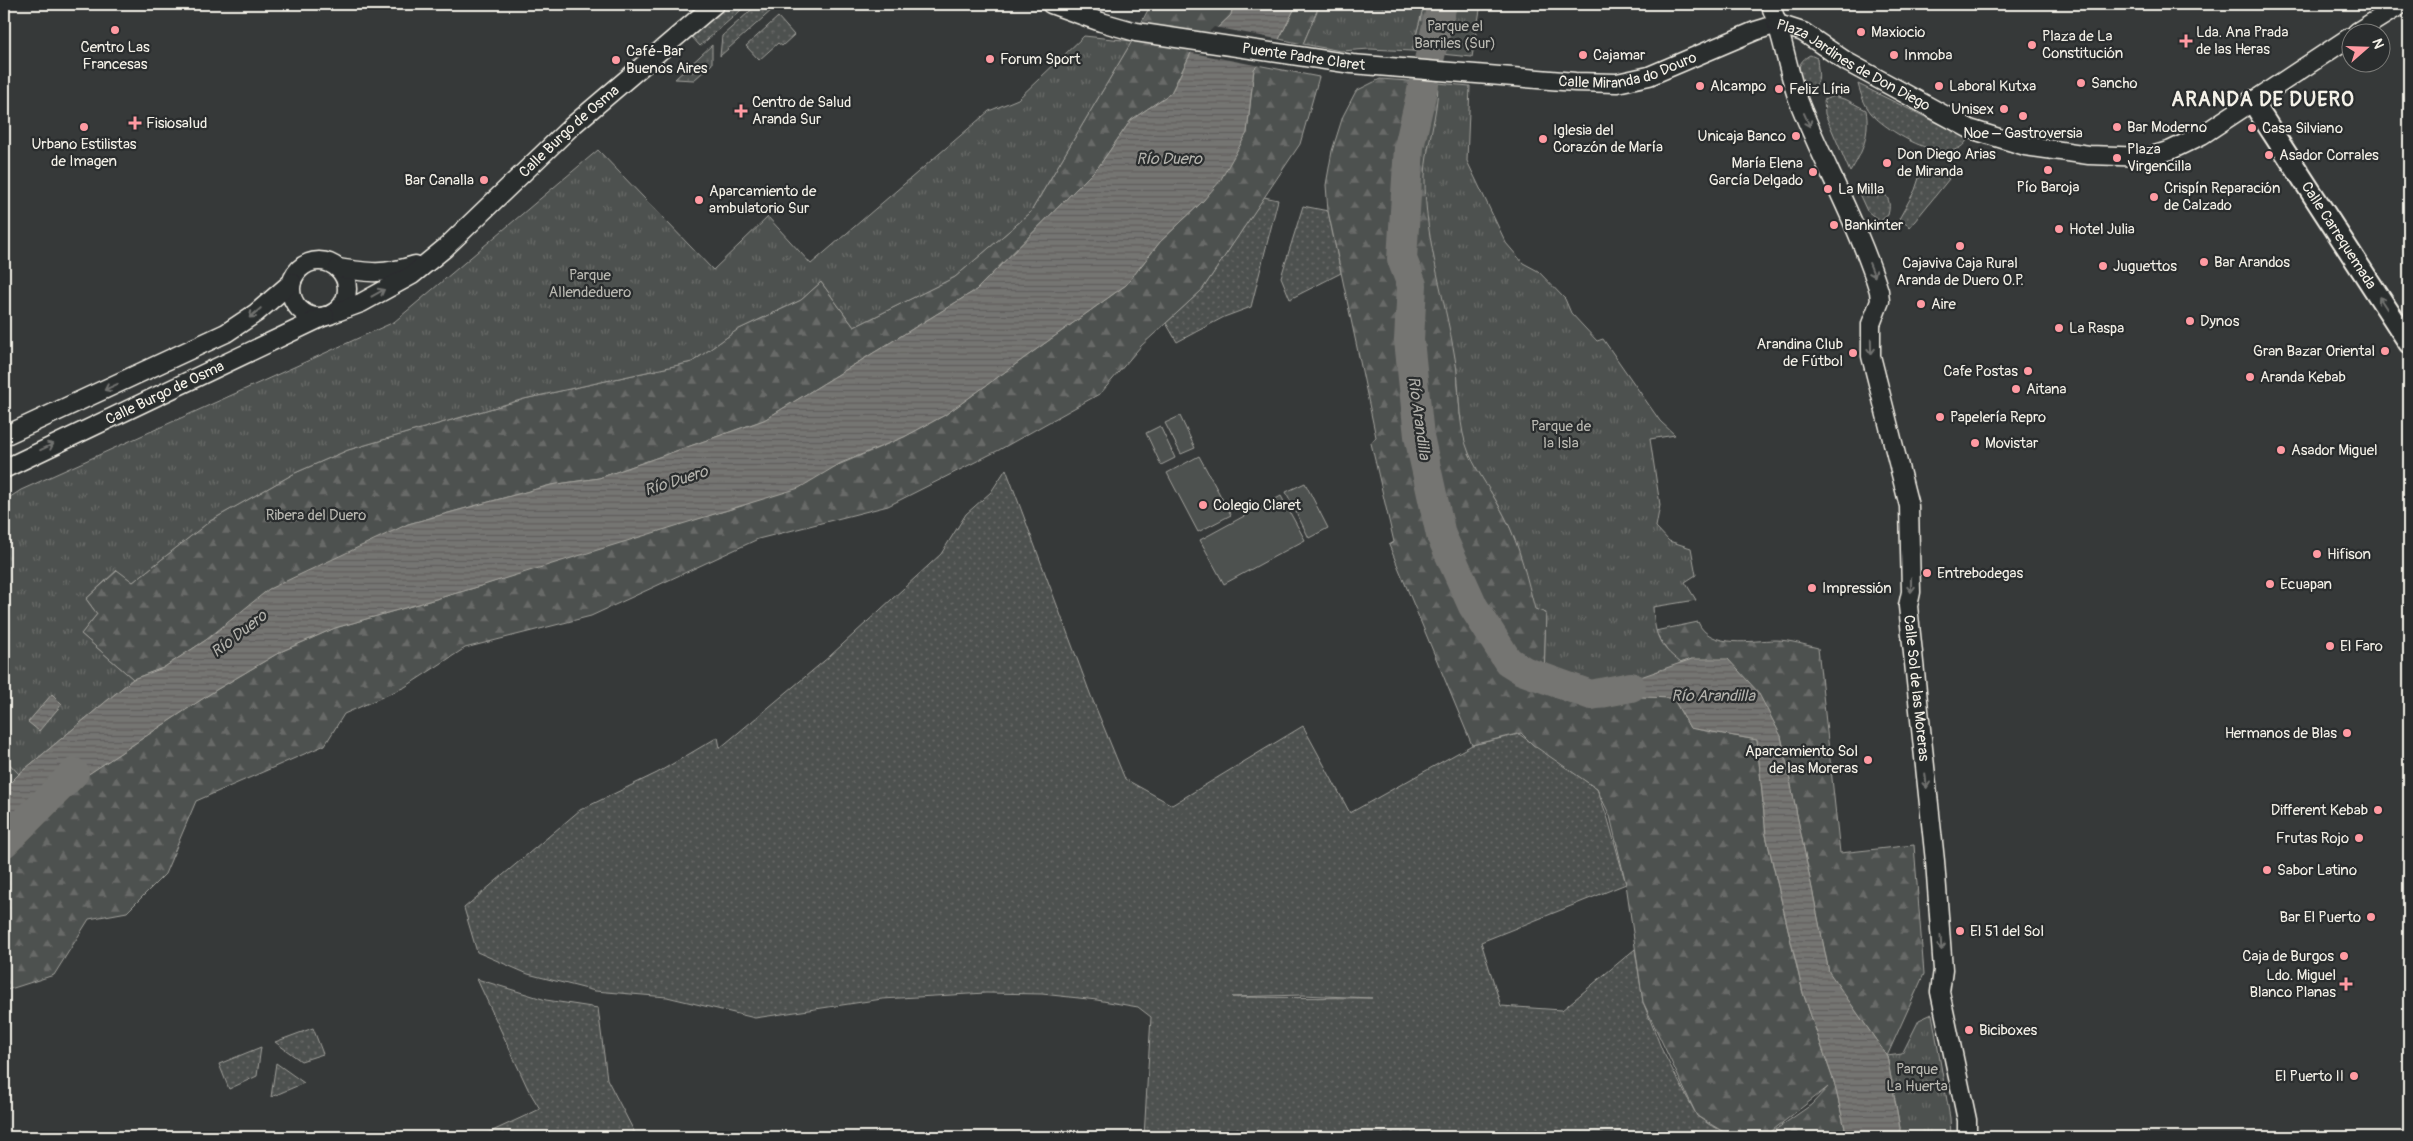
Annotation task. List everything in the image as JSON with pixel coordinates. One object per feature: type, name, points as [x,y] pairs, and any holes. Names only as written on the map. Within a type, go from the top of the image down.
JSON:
[{"type":"main road","name":"Calle Carrequemada","points":[[2252,101],[2409,343]]},
{"type":"street","name":"Calle Burgo de Osma","points":[[4,469],[330,314],[362,303],[412,276],[445,248],[577,121],[715,4]]},
{"type":"street","name":"Puente Padre Claret","points":[[1050,4],[1100,22],[1136,32],[1352,64],[1471,73]]},
{"type":"street","points":[[1770,4],[1778,24]]},
{"type":"street","points":[[2373,22],[2402,4]]},
{"type":"street","name":"Calle Miranda do Douro","points":[[1471,73],[1575,82],[1618,83],[1649,76],[1755,30],[1778,24]]},
{"type":"street","name":"Plaza Jardines de Don Diego","points":[[1778,24],[1803,32],[1847,62],[1970,128],[2037,148],[2089,155],[2148,157],[2171,150],[2202,135],[2252,101]]},
{"type":"street","name":"Plaza Jardines de Don Diego","points":[[1778,24],[1799,101],[1858,236],[1876,281],[1880,300]]},
{"type":"street","points":[[2252,101],[2340,44]]},
{"type":"street","points":[[316,261],[326,262],[338,268],[345,278],[347,291],[341,306],[330,314],[308,315],[300,309],[294,302],[291,291],[292,282],[300,269],[316,261]]},
{"type":"street","name":"Calle Burgo de Osma","points":[[338,268],[373,274],[385,274],[427,262]]},
{"type":"street","name":"Calle Burgo de Osma","points":[[4,436],[226,334],[256,313],[292,282]]},
{"type":"street","name":"Calle Sol de las Moreras","points":[[1880,300],[1871,324],[1871,356],[1909,506],[1911,592],[1908,606],[1935,861],[1943,970],[1940,992],[1967,1120],[1967,1137]]},
{"type":"green space","points":[[727,4],[748,4],[700,46],[691,36]]},
{"type":"green space","points":[[758,4],[766,4],[772,10],[720,56],[722,36]]},
{"type":"green space","name":"Ribera del Duero","points":[[1151,4],[1233,4],[1231,15],[1191,53],[1171,93],[1131,120],[1099,166],[976,290],[764,420],[599,478],[551,485],[408,524],[206,640],[163,668],[133,679],[81,634],[97,614],[86,599],[118,570],[133,582],[210,521],[295,473],[348,450],[524,399],[692,362],[737,330],[801,300],[821,282],[854,327],[955,277],[1030,213],[1132,41]]},
{"type":"green space","points":[[1297,4],[1320,4],[1303,44],[1279,39]]},
{"type":"green space","points":[[1320,4],[1424,4],[1412,51],[1370,49],[1341,51],[1303,44]]},
{"type":"green space","points":[[1424,4],[1442,4],[1430,53],[1412,51]]},
{"type":"green space","name":"Parque el Barriles (Sur)","points":[[1442,4],[1481,4],[1472,57],[1430,53]]},
{"type":"green space","points":[[778,17],[794,35],[782,46],[778,43],[759,60],[746,46]]},
{"type":"green space","name":"Parque Allendeduero","points":[[1084,36],[1132,41],[1030,213],[955,277],[854,327],[821,282],[801,300],[737,330],[692,362],[524,399],[348,450],[295,473],[210,521],[133,582],[117,570],[86,599],[97,614],[81,634],[133,679],[19,774],[4,758],[4,501],[21,490],[394,322],[598,150],[713,270],[768,217],[811,264],[989,111],[1018,99]]},
{"type":"green space","points":[[712,45],[712,64],[694,80],[675,79]]},
{"type":"green space","points":[[1810,55],[1817,58],[1819,75],[1815,86],[1804,94],[1798,72],[1801,63]]},
{"type":"green space","points":[[1257,65],[1319,77],[1300,144],[1202,290],[1141,346],[1101,393],[999,450],[888,506],[758,539],[591,616],[465,648],[405,687],[344,714],[325,745],[196,801],[165,874],[127,912],[89,919],[54,975],[4,991],[4,843],[46,802],[216,690],[280,652],[335,628],[474,588],[631,538],[742,506],[904,437],[945,415],[1126,285],[1160,242],[1203,201],[1247,133],[1254,69]]},
{"type":"green space","points":[[1380,79],[1438,83],[1438,107],[1428,149],[1457,370],[1460,414],[1469,453],[1507,520],[1546,613],[1544,679],[1591,695],[1673,698],[1690,728],[1757,740],[1766,835],[1803,993],[1834,1082],[1847,1137],[1765,1137],[1811,1105],[1828,1087],[1764,1137],[1732,1137],[1697,1116],[1643,1002],[1626,884],[1610,816],[1597,789],[1533,745],[1521,733],[1472,745],[1389,545],[1394,542],[1371,443],[1376,437],[1328,211],[1326,185],[1332,151],[1343,116],[1356,91]]},
{"type":"green space","name":"Parque de la Isla","points":[[1438,83],[1470,86],[1467,161],[1506,243],[1523,263],[1538,271],[1565,299],[1571,313],[1597,341],[1603,339],[1660,421],[1675,435],[1650,439],[1660,505],[1656,527],[1669,541],[1691,548],[1696,575],[1685,582],[1696,600],[1653,607],[1655,627],[1660,641],[1685,666],[1631,687],[1591,695],[1544,679],[1546,613],[1535,609],[1523,563],[1511,530],[1465,443],[1461,423],[1457,371],[1432,250],[1426,201],[1425,176],[1427,153],[1436,107]]},
{"type":"green space","points":[[1858,84],[1968,138],[1960,147],[1949,151],[1935,150],[1904,138],[1879,121],[1871,113],[1866,106]]},
{"type":"green space","points":[[1834,96],[1847,100],[1866,110],[1866,135],[1859,157],[1850,172],[1825,114],[1824,100]]},
{"type":"green space","points":[[1930,170],[1940,171],[1949,179],[1910,227],[1899,219],[1915,190],[1920,175]]},
{"type":"green space","points":[[1855,185],[1876,189],[1886,195],[1889,207],[1888,215],[1880,221],[1867,211]]},
{"type":"green space","points":[[1264,197],[1278,200],[1251,307],[1224,317],[1177,342],[1166,323],[1202,290]]},
{"type":"green space","points":[[1303,206],[1328,211],[1341,273],[1290,299],[1281,277]]},
{"type":"green space","points":[[1180,416],[1195,448],[1181,454],[1165,423]]},
{"type":"green space","points":[[1160,426],[1175,458],[1161,465],[1146,433]]},
{"type":"green space","points":[[1199,456],[1231,515],[1198,532],[1167,473]]},
{"type":"green space","points":[[1006,469],[1091,696],[1125,779],[1172,805],[1303,726],[1350,813],[1472,745],[1519,734],[1597,789],[1608,819],[1626,884],[1481,942],[1501,1006],[1562,1010],[1635,949],[1643,1002],[1662,1050],[1697,1116],[1710,1125],[1736,1137],[1144,1137],[1151,1017],[1138,1007],[1042,994],[986,993],[882,999],[755,1018],[667,997],[595,991],[528,974],[477,952],[464,908],[580,810],[657,773],[718,737],[720,748],[830,656],[941,554],[966,514],[991,492]],"holes":[[[1302,995],[1371,998],[1232,997]]]},
{"type":"green space","points":[[1305,483],[1328,528],[1309,538],[1286,492]]},
{"type":"green space","points":[[1281,496],[1305,540],[1224,584],[1200,540]]},
{"type":"green space","points":[[1698,622],[1704,631],[1712,637],[1722,640],[1744,642],[1781,640],[1818,648],[1840,853],[1914,845],[1924,974],[1887,1056],[1829,973],[1781,736],[1692,659],[1680,663],[1668,652],[1655,631]]},
{"type":"green space","points":[[4,758],[19,774],[4,789]]},
{"type":"green space","points":[[477,979],[546,1000],[598,1008],[607,1079],[637,1137],[487,1137],[486,1134],[540,1109],[528,1089]]},
{"type":"green space","name":"Parque La Huerta","points":[[1932,1014],[1950,1118],[1951,1137],[1899,1137],[1900,1128],[1887,1056],[1902,1054],[1919,1020]]},
{"type":"green space","points":[[313,1028],[323,1054],[301,1061],[275,1042]]},
{"type":"green space","points":[[261,1047],[257,1076],[229,1089],[219,1064]]},
{"type":"green space","points":[[276,1063],[304,1083],[271,1097]]},
{"type":"water","name":"Río Duero","points":[[1233,4],[1297,4],[1273,51],[1254,69],[1247,133],[1220,181],[1203,201],[1160,242],[1126,285],[945,415],[904,437],[841,463],[799,488],[474,588],[335,628],[280,652],[216,690],[46,802],[4,843],[4,789],[19,774],[133,679],[163,668],[206,640],[269,589],[408,524],[551,485],[599,478],[764,420],[976,290],[1099,166],[1131,120],[1171,93],[1191,53],[1231,15]]},
{"type":"water","name":"Río Arandilla","points":[[1692,659],[1728,659],[1758,692],[1781,736],[1829,972],[1887,1056],[1900,1128],[1899,1137],[1847,1137],[1834,1082],[1803,993],[1766,835],[1757,740],[1690,728],[1673,698],[1591,695],[1573,688],[1632,680]]},
{"type":"water","points":[[52,694],[62,704],[39,731],[28,722]]},
{"type":"pier","points":[[1214,27],[1282,40],[1275,53],[1260,66],[1188,52]]},
{"type":"waterway","name":"Río Arandilla","points":[[1442,4],[1409,147],[1402,259],[1412,285],[1409,340],[1419,436],[1441,535],[1473,606],[1508,661],[1524,671],[1591,695],[1631,687]]},
{"type":"waterway","name":"Río Duero","points":[[4,843],[74,773]]},
{"type":"place","name":"Centro Las Francesas","points":[[115,30]]},
{"type":"place","name":"Maxiocio","points":[[1861,32]]},
{"type":"place","name":"Lda. Ana Prada de las Heras","points":[[2186,41]]},
{"type":"place","name":"Plaza de La Constitución","points":[[2032,45]]},
{"type":"place","name":"Cajamar","points":[[1583,55]]},
{"type":"place","name":"Inmoba","points":[[1894,55]]},
{"type":"place","name":"Forum Sport","points":[[990,59]]},
{"type":"place","name":"Café-Bar Buenos Aires","points":[[616,60]]},
{"type":"place","name":"Sancho","points":[[2081,83]]},
{"type":"place","name":"Alcampo","points":[[1700,86]]},
{"type":"place","name":"Laboral Kutxa","points":[[1939,86]]},
{"type":"place","name":"Feliz Líria","points":[[1779,89]]},
{"type":"place","name":"Unisex","points":[[2004,109]]},
{"type":"place","name":"Centro de Salud Aranda Sur","points":[[741,111]]},
{"type":"place","name":"Noe – Gastroversia","points":[[2023,116]]},
{"type":"place","name":"Fisiosalud","points":[[135,123]]},
{"type":"place","name":"Urbano Estilistas de Imagen","points":[[84,127]]},
{"type":"place","name":"Bar Moderno","points":[[2117,127]]},
{"type":"place","name":"Casa Silviano","points":[[2252,128]]},
{"type":"place","name":"Unicaja Banco","points":[[1796,136]]},
{"type":"place","name":"Iglesia del Corazón de María","points":[[1543,139]]},
{"type":"place","name":"Asador Corrales","points":[[2269,155]]},
{"type":"place","name":"Plaza Virgencilla","points":[[2117,158]]},
{"type":"place","name":"Don Diego Arias de Miranda","points":[[1887,163]]},
{"type":"place","name":"Pío Baroja","points":[[2048,170]]},
{"type":"place","name":"María Elena García Delgado","points":[[1813,172]]},
{"type":"place","name":"Bar Canalla","points":[[484,180]]},
{"type":"place","name":"La Milla","points":[[1828,189]]},
{"type":"place","name":"Crispín Reparación de Calzado","points":[[2154,197]]},
{"type":"place","name":"Aparcamiento de ambulatorio Sur","points":[[699,200]]},
{"type":"place","name":"Bankinter","points":[[1834,225]]},
{"type":"place","name":"Hotel Julia","points":[[2059,229]]},
{"type":"place","name":"Cajaviva Caja Rural Aranda de Duero O.P.","points":[[1960,246]]},
{"type":"place","name":"Bar Arandos","points":[[2204,262]]},
{"type":"place","name":"Juguettos","points":[[2103,266]]},
{"type":"place","name":"Aire","points":[[1921,304]]},
{"type":"place","name":"Dynos","points":[[2190,321]]},
{"type":"place","name":"La Raspa","points":[[2059,328]]},
{"type":"place","name":"Gran Bazar Oriental","points":[[2385,351]]},
{"type":"place","name":"Arandina Club de Fútbol","points":[[1853,353]]},
{"type":"place","name":"Cafe Postas","points":[[2028,371]]},
{"type":"place","name":"Aranda Kebab","points":[[2250,377]]},
{"type":"place","name":"Aitana","points":[[2016,389]]},
{"type":"place","name":"Papelería Repro","points":[[1940,417]]},
{"type":"place","name":"Movistar","points":[[1975,443]]},
{"type":"place","name":"Asador Miguel","points":[[2281,450]]},
{"type":"place","name":"Colegio Claret","points":[[1203,505]]},
{"type":"place","name":"Hifison","points":[[2317,554]]},
{"type":"place","name":"Entrebodegas","points":[[1927,573]]},
{"type":"place","name":"Ecuapan","points":[[2270,584]]},
{"type":"place","name":"Impressión","points":[[1812,588]]},
{"type":"place","name":"El Faro","points":[[2330,646]]},
{"type":"place","name":"Hermanos de Blas","points":[[2347,733]]},
{"type":"place","name":"Aparcamiento Sol de las Moreras","points":[[1868,760]]},
{"type":"place","name":"Different Kebab","points":[[2378,810]]},
{"type":"place","name":"Frutas Rojo","points":[[2359,838]]},
{"type":"place","name":"Sabor Latino","points":[[2267,870]]},
{"type":"place","name":"Bar El Puerto","points":[[2371,917]]},
{"type":"place","name":"El 51 del Sol","points":[[1960,931]]},
{"type":"place","name":"Caja de Burgos","points":[[2344,956]]},
{"type":"place","name":"Ldo. Miguel Blanco Planas","points":[[2346,984]]},
{"type":"place","name":"Biciboxes","points":[[1969,1030]]},
{"type":"place","name":"El Puerto II","points":[[2354,1076]]},
{"type":"district","name":"ARANDA DE DUERO","points":[[2263,99]]}]
